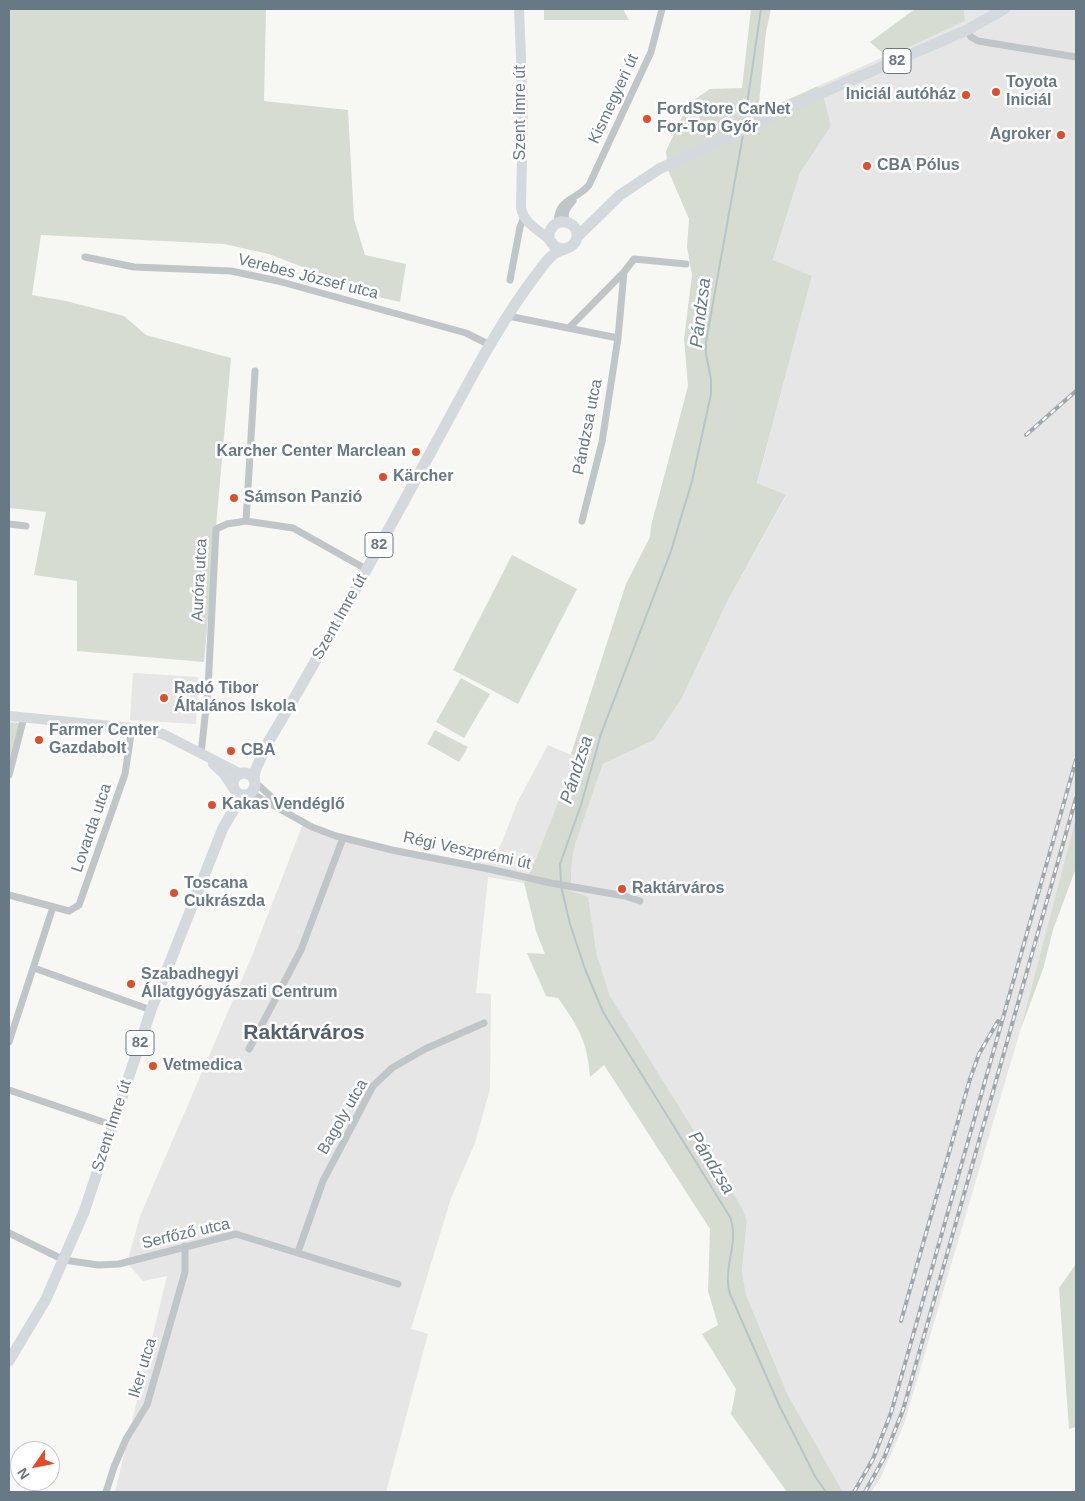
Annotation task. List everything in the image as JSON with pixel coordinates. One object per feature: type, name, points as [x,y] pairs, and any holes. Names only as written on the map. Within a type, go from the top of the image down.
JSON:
[{"type":"main road","name":"82","points":[[550,241],[550,230],[562,224],[575,224],[585,221],[605,203],[659,168],[826,91],[967,30],[1004,9]]},
{"type":"main road","name":"82","points":[[564,249],[572,246],[577,237],[620,195]]},
{"type":"main road","points":[[562,224],[575,229],[577,237]]},
{"type":"main road","points":[[550,241],[555,247],[564,249]]},
{"type":"main road","name":"Szent Imre út","points":[[531,281],[550,241]]},
{"type":"main road","name":"Szent Imre út","points":[[9,1362],[46,1300],[84,1212],[151,1010],[223,828],[255,771],[267,744],[490,344],[531,281],[550,258],[564,249]]},
{"type":"main road","name":"Szent Imre út","points":[[241,773],[267,744]]},
{"type":"main road","name":"82","points":[[241,773],[233,781],[245,788]]},
{"type":"main road","points":[[241,773],[249,774],[245,788]]},
{"type":"street","name":"Szent Imre út","points":[[510,280],[520,227],[524,217],[520,201],[523,107],[519,9]]},
{"type":"street","name":"Kismegyeri út","points":[[562,224],[567,208],[589,185],[651,52],[662,9]]},
{"type":"street","points":[[967,30],[971,37],[978,41],[1076,57]]},
{"type":"street","points":[[524,217],[542,226],[562,224]]},
{"type":"street","points":[[524,217],[533,228],[550,241]]},
{"type":"street","name":"Verebes József utca","points":[[85,256],[134,268],[231,270],[466,333],[490,344]]},
{"type":"street","points":[[569,328],[624,272],[634,259],[686,264]]},
{"type":"street","name":"Pándzsa utca","points":[[582,521],[602,442],[618,338],[624,272]]},
{"type":"street","points":[[508,316],[618,338]]},
{"type":"street","points":[[255,371],[246,521],[293,528],[366,569]]},
{"type":"street","name":"Auróra utca","points":[[201,754],[208,689],[216,529],[227,524],[246,521]]},
{"type":"street","points":[[9,524],[26,526]]},
{"type":"street","points":[[9,716],[132,728],[164,734],[241,773]]},
{"type":"street","points":[[9,775],[24,717]]},
{"type":"street","name":"Lovarda utca","points":[[54,907],[69,911],[79,906],[125,774],[132,728]]},
{"type":"street","points":[[201,754],[223,773],[245,788]]},
{"type":"street","name":"Régi Veszprémi út","points":[[245,788],[312,826],[343,838],[551,883],[625,896],[640,901]]},
{"type":"street","name":"Régi Veszprémi út","points":[[245,788],[292,815]]},
{"type":"street","points":[[249,1049],[301,950],[343,838]]},
{"type":"street","points":[[9,895],[54,907],[9,1042]]},
{"type":"street","points":[[34,968],[151,1010]]},
{"type":"street","name":"Bagoly utca","points":[[298,1252],[322,1181],[373,1086],[400,1063],[484,1022]]},
{"type":"street","points":[[9,1090],[112,1125]]},
{"type":"street","name":"Serfőző utca","points":[[9,1233],[64,1260],[98,1265],[119,1264],[236,1234],[398,1284]]},
{"type":"street","name":"Iker utca","points":[[106,1492],[126,1439],[147,1405],[185,1272],[185,1246]]},
{"type":"shaded area","points":[[9,9],[266,9],[264,101],[348,110],[354,219],[365,255],[406,264],[400,302],[379,297],[269,254],[224,244],[41,235],[32,295],[66,301],[124,316],[146,335],[231,358],[204,662],[77,651],[77,581],[34,575],[46,512],[9,508]]},
{"type":"shaded area","points":[[544,9],[623,9],[629,20],[544,20]]},
{"type":"shaded area","points":[[751,9],[771,9],[766,32],[758,113],[818,86],[824,98],[831,126],[800,173],[773,260],[812,276],[757,483],[786,495],[728,600],[682,698],[654,740],[603,764],[574,848],[571,891],[588,897],[597,955],[610,996],[742,1208],[747,1221],[742,1271],[746,1295],[788,1395],[843,1492],[787,1492],[731,1414],[736,1389],[702,1334],[718,1325],[708,1291],[710,1229],[604,1065],[590,1077],[587,1053],[577,1026],[558,998],[546,996],[527,953],[545,954],[536,931],[524,883],[532,868],[576,757],[571,754],[626,584],[650,537],[651,526],[688,386],[684,339],[692,275],[687,247],[689,219],[668,170],[666,151],[688,104],[710,89],[742,88]]},
{"type":"shaded area","points":[[915,9],[964,9],[965,21],[887,57],[870,42]]},
{"type":"shaded area","points":[[964,9],[1076,9],[1076,817],[1020,1031],[904,1424],[880,1479],[871,1492],[843,1492],[788,1395],[746,1295],[742,1271],[747,1221],[610,996],[597,955],[588,898],[571,891],[571,871],[574,848],[603,764],[654,740],[682,698],[728,600],[786,496],[757,484],[812,276],[773,261],[800,173],[831,126],[824,98],[818,86],[965,21]]},
{"type":"shaded area","points":[[512,555],[577,589],[518,704],[453,670]]},
{"type":"shaded area","name":"Radó Tibor Általános Iskola","points":[[133,673],[198,677],[196,724],[130,720]]},
{"type":"shaded area","points":[[461,678],[490,694],[464,738],[436,722]]},
{"type":"shaded area","points":[[9,722],[19,723],[9,761]]},
{"type":"shaded area","points":[[435,730],[468,747],[459,762],[427,744]]},
{"type":"shaded area","points":[[548,745],[576,757],[532,868],[524,883],[488,877],[476,993],[491,994],[490,1089],[475,1143],[451,1198],[411,1329],[428,1334],[386,1492],[115,1492],[167,1276],[143,1281],[127,1263],[140,1216],[252,956],[304,821],[312,827],[435,858],[491,863],[503,840],[517,803]]},
{"type":"shaded area","points":[[1076,817],[1076,868],[1053,930],[1043,969],[1020,1031]]},
{"type":"shaded area","points":[[1076,1264],[1076,1427],[1069,1429],[1059,1288]]},
{"type":"waterway","name":"Pándzsa","points":[[744,125],[761,9]]},
{"type":"waterway","name":"Pándzsa","points":[[561,882],[560,864],[581,805],[601,734],[671,551],[692,481],[711,394],[706,342],[743,135]]},
{"type":"waterway","name":"Pándzsa","points":[[561,886],[570,924],[585,969],[603,1012],[730,1217],[733,1226],[728,1274],[730,1294],[779,1405],[816,1478],[826,1492]]},
{"type":"railway","points":[[1026,435],[1076,391]]},
{"type":"railway","points":[[854,1492],[873,1459],[891,1413],[1076,760]]},
{"type":"railway","points":[[865,1492],[884,1458],[903,1410],[1076,798]]},
{"type":"railway","points":[[901,1321],[970,1079],[979,1054],[998,1021]]},
{"type":"place","name":"Toyota Iniciál","points":[[996,92]]},
{"type":"place","name":"Iniciál autóház","points":[[966,95]]},
{"type":"place","name":"FordStore CarNet For-Top Győr","points":[[647,119]]},
{"type":"place","name":"Agroker","points":[[1061,135]]},
{"type":"place","name":"CBA Pólus","points":[[867,166]]},
{"type":"place","name":"Karcher Center Marclean","points":[[416,452]]},
{"type":"place","name":"Kärcher","points":[[383,477]]},
{"type":"place","name":"Sámson Panzió","points":[[234,498]]},
{"type":"place","name":"Radó Tibor Általános Iskola","points":[[164,698]]},
{"type":"place","name":"Farmer Center Gazdabolt","points":[[39,740]]},
{"type":"place","name":"CBA","points":[[231,751]]},
{"type":"place","name":"Kakas Vendéglő","points":[[212,805]]},
{"type":"place","name":"Raktárváros","points":[[622,889]]},
{"type":"place","name":"Toscana Cukrászda","points":[[174,893]]},
{"type":"place","name":"Szabadhegyi Állatgyógyászati Centrum","points":[[131,984]]},
{"type":"place","name":"Vetmedica","points":[[153,1066]]},
{"type":"district","name":"Raktárváros","points":[[304,1033]]}]
